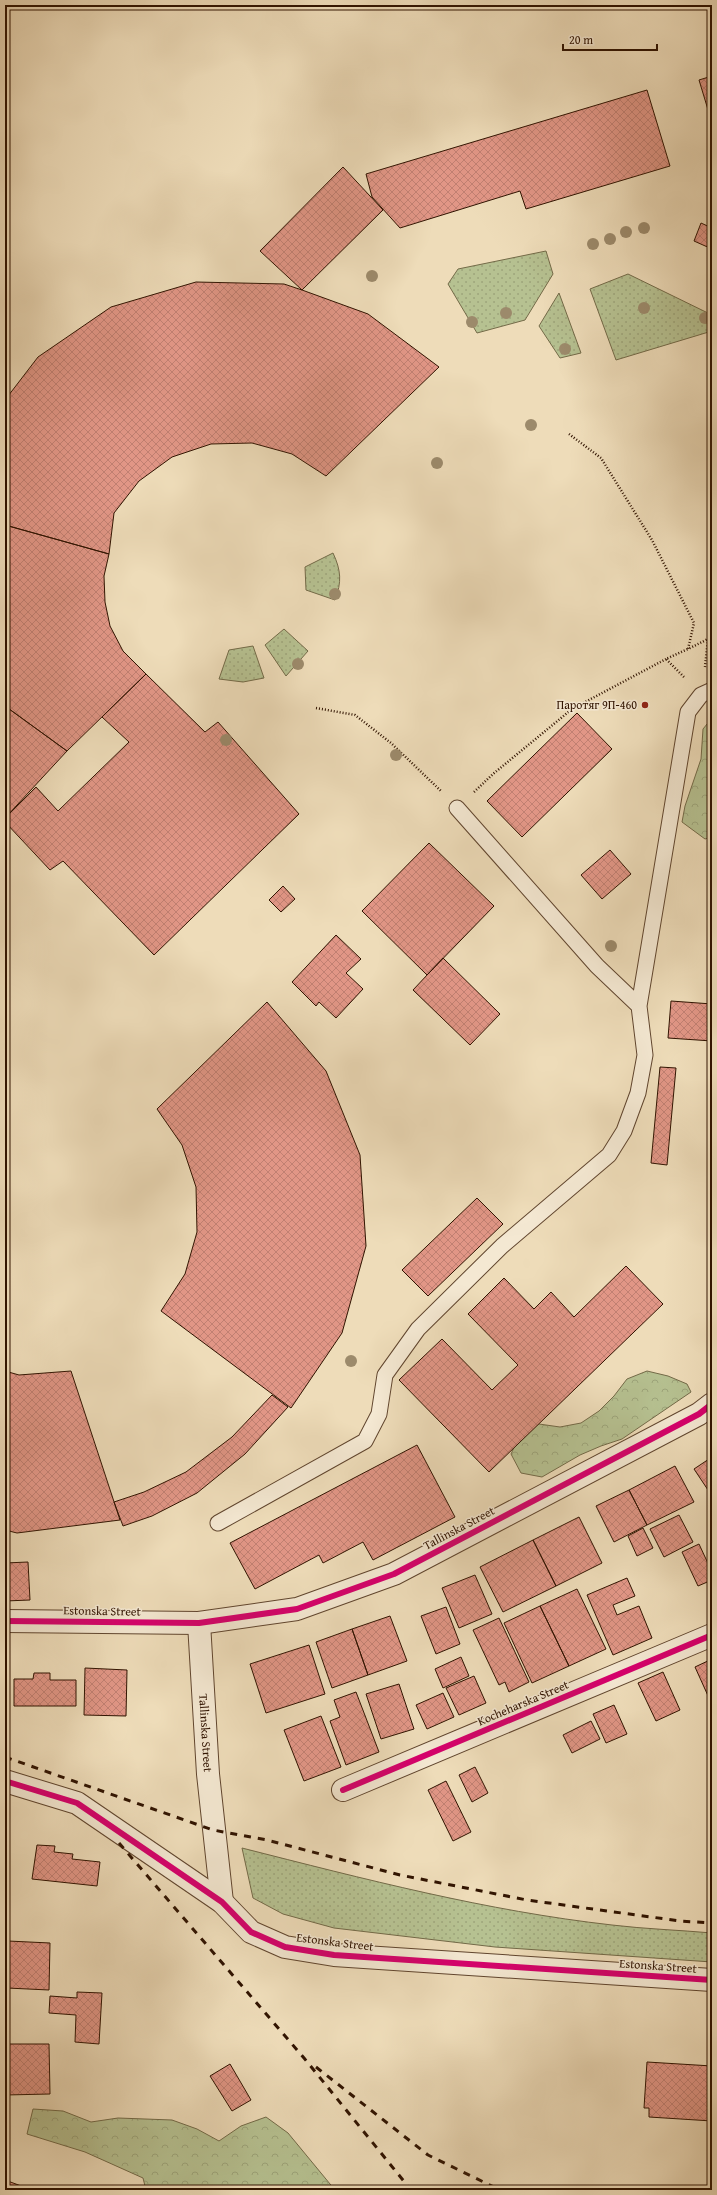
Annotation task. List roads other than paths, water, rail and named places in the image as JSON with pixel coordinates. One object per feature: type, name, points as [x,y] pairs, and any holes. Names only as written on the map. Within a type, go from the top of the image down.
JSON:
[{"type":"street","name":"Tallinska Street","points":[[222,1902],[208,1774],[199,1622],[297,1609],[394,1574],[699,1414],[712,1404]]},
{"type":"street","name":"Estonska Street","points":[[5,1621],[199,1622]]},
{"type":"street","name":"Kocheharska Street","points":[[343,1790],[712,1635]]},
{"type":"street","name":"Estonska Street","points":[[5,1781],[77,1803],[222,1902],[251,1932],[285,1947],[334,1955],[712,1980]]},
{"type":"lane","points":[[218,1523],[365,1441],[379,1414],[385,1375],[418,1329],[502,1246],[609,1155],[624,1131],[638,1093],[645,1055],[639,1006],[688,712],[707,692]]},
{"type":"lane","points":[[457,808],[597,966],[639,1006]]},
{"type":"railway","points":[[5,1757],[213,1830],[267,1840],[400,1875],[527,1900],[680,1921],[712,1923]]},
{"type":"railway","points":[[119,1843],[304,2058],[411,2190]]},
{"type":"railway","points":[[316,2067],[428,2155],[500,2190]]},
{"type":"place","name":"Паротяг 9П-460","points":[[645,705]]}]
